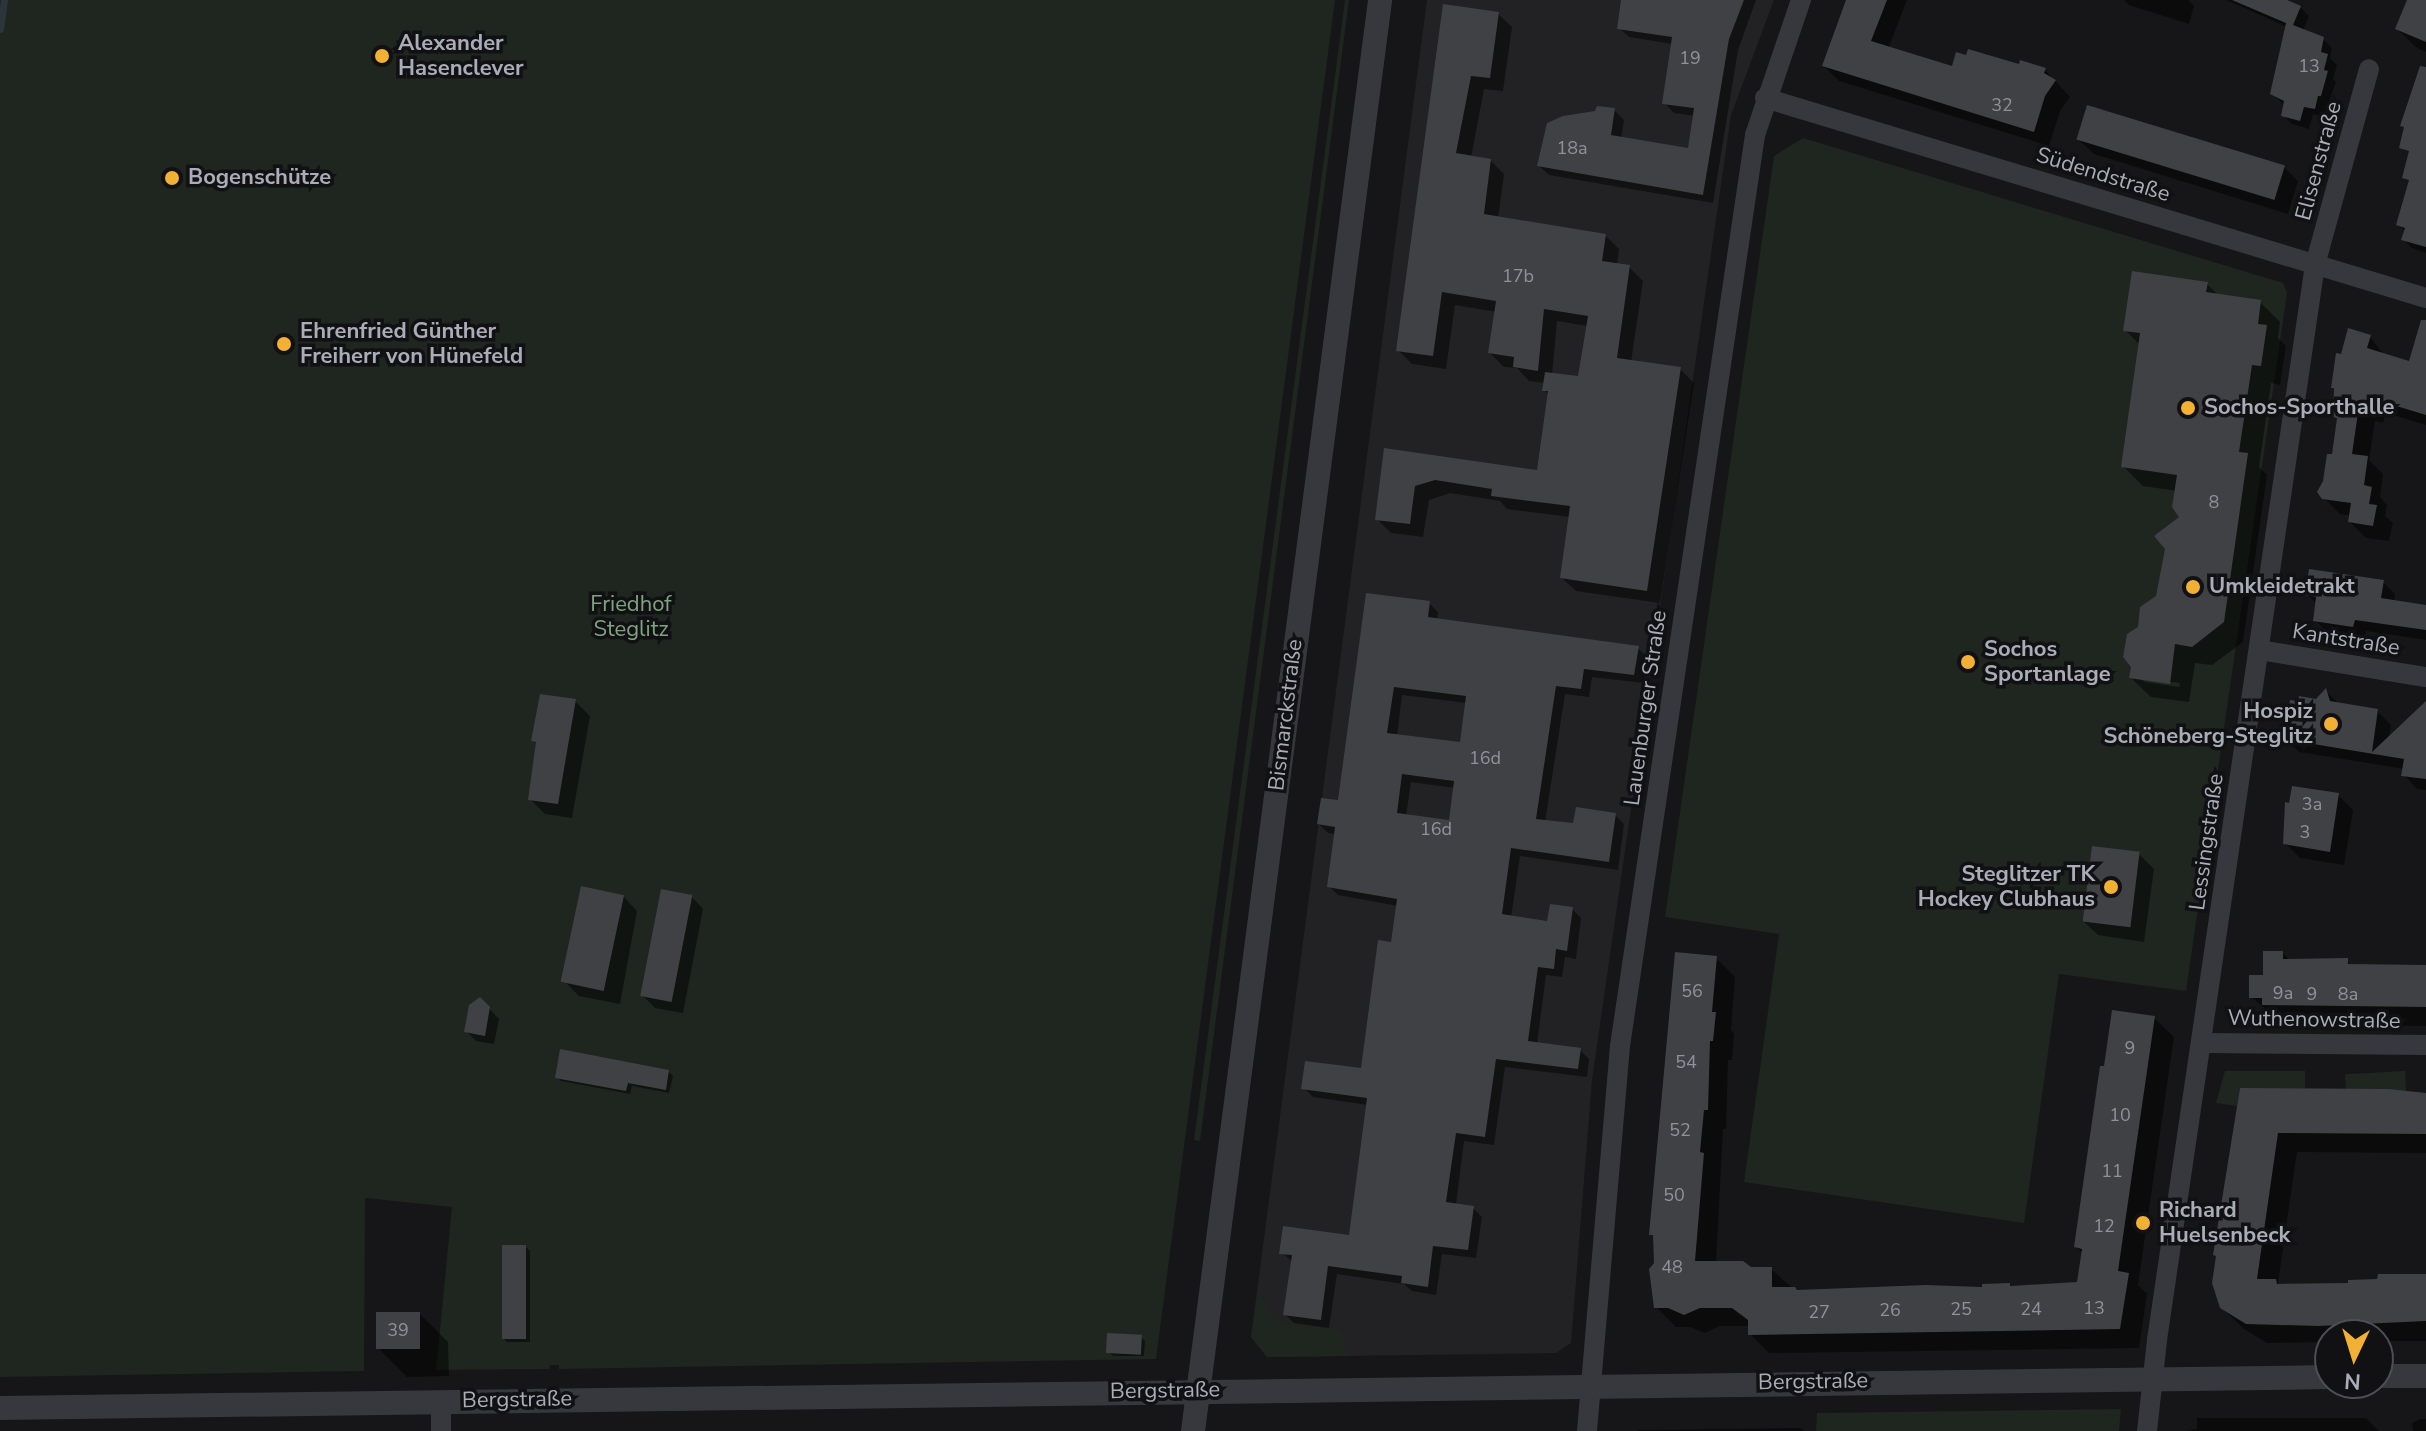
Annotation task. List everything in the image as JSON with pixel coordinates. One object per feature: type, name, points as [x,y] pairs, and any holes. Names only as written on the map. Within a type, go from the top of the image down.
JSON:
[{"type":"street","name":"Bismarckstraße","points":[[1193,1431],[1380,0]]},
{"type":"street","name":"Lauenburger Straße","points":[[1587,1431],[1620,1046],[1755,135],[1765,98],[1801,0]]},
{"type":"street","name":"Elisenstraße","points":[[2315,265],[2369,69]]},
{"type":"street","name":"Südendstraße","points":[[1765,98],[2426,298]]},
{"type":"street","name":"Lessingstraße","points":[[2147,1431],[2315,265]]},
{"type":"street","name":"Kantstraße","points":[[2259,650],[2426,677]]},
{"type":"street","name":"Wuthenowstraße","points":[[2201,1043],[2426,1045]]},
{"type":"street","points":[[2394,1376],[2426,1376]]},
{"type":"street","name":"Bergstraße","points":[[0,1408],[1591,1384],[2314,1377]]},
{"type":"street","points":[[441,1401],[441,1431]]},
{"type":"shaded area","points":[[1427,0],[1774,0],[1731,115],[1592,1080],[1571,1343],[1556,1353],[1267,1357],[1251,1337]]},
{"type":"green space","name":"Friedhof Steglitz","points":[[0,0],[1335,0],[1156,1359],[559,1369],[559,1365],[550,1365],[549,1369],[436,1370],[452,1207],[365,1198],[364,1371],[0,1377]]},
{"type":"green space","points":[[1345,0],[1349,0],[1200,1141],[1194,1140]]},
{"type":"green space","name":"Sochos Sportanlage","points":[[1803,138],[2283,283],[2287,293],[2186,991],[2059,974],[2024,1223],[1744,1182],[1779,934],[1665,917],[1774,156]]},
{"type":"green space","points":[[2225,1071],[2305,1071],[2305,1088],[2240,1088],[2237,1106],[2216,1103]]},
{"type":"green space","points":[[2405,1071],[2406,1091],[2346,1094],[2345,1074]]},
{"type":"green space","points":[[1258,1290],[1276,1322],[1342,1330],[1347,1356],[1267,1357],[1251,1337]]},
{"type":"green space","points":[[2121,1409],[2119,1431],[1816,1431],[1817,1413]]},
{"type":"building","points":[[1621,0],[1744,0],[1729,39],[1703,195],[1537,166],[1547,123],[1563,116],[1595,111],[1597,106],[1615,108],[1611,135],[1688,148],[1694,108],[1662,104],[1672,37],[1617,29]]},
{"type":"building","points":[[1846,0],[1887,0],[1871,41],[1952,66],[1956,52],[1966,55],[1968,49],[2019,64],[2020,60],[2046,68],[2044,73],[2056,80],[2045,96],[2034,132],[1822,66]]},
{"type":"building","points":[[2232,0],[2287,0],[2301,6],[2293,25],[2324,37],[2321,52],[2328,54],[2324,70],[2328,71],[2321,96],[2318,96],[2315,109],[2304,107],[2300,121],[2281,116],[2284,101],[2270,94],[2286,23]]},
{"type":"building","points":[[2407,0],[2426,0],[2426,42],[2395,29]]},
{"type":"building","points":[[1443,4],[1499,12],[1490,78],[1471,76],[1456,153],[1491,159],[1484,214],[1606,234],[1602,261],[1630,265],[1617,358],[1681,367],[1647,591],[1560,578],[1570,506],[1491,496],[1492,489],[1435,480],[1415,486],[1410,524],[1375,520],[1384,448],[1537,470],[1548,391],[1542,391],[1545,372],[1578,376],[1588,316],[1544,309],[1538,371],[1513,367],[1514,357],[1488,353],[1496,301],[1442,292],[1433,356],[1396,351]]},
{"type":"building","points":[[2420,66],[2426,67],[2426,247],[2401,240],[2405,228],[2396,225],[2409,180],[2402,178],[2409,151],[2399,148],[2404,127],[2400,126]]},
{"type":"building","points":[[2087,105],[2285,166],[2274,200],[2076,139]]},
{"type":"building","name":"Sochos-Sporthalle","points":[[2132,271],[2208,282],[2206,292],[2261,300],[2258,324],[2267,325],[2261,366],[2252,365],[2239,452],[2248,453],[2224,622],[2192,647],[2175,644],[2170,684],[2129,678],[2131,667],[2123,657],[2127,634],[2138,627],[2140,607],[2156,596],[2165,549],[2154,536],[2179,517],[2172,507],[2177,475],[2121,467],[2140,333],[2123,331]]},
{"type":"building","points":[[2421,320],[2426,320],[2426,415],[2370,398],[2367,407],[2359,406],[2352,454],[2368,456],[2364,485],[2372,487],[2369,504],[2377,505],[2373,526],[2348,522],[2351,503],[2322,499],[2317,492],[2323,481],[2327,454],[2332,454],[2337,418],[2333,417],[2334,388],[2331,388],[2336,353],[2341,354],[2348,328],[2371,335],[2367,348],[2409,361]]},
{"type":"building","points":[[2309,569],[2384,580],[2381,598],[2426,605],[2426,630],[2355,620],[2353,627],[2313,621],[2316,597],[2305,595]]},
{"type":"building","points":[[1366,593],[1430,601],[1428,617],[1639,646],[1634,675],[1584,669],[1581,689],[1556,686],[1536,819],[1573,823],[1576,807],[1616,813],[1609,862],[1511,848],[1502,914],[1547,921],[1550,904],[1573,907],[1567,951],[1556,949],[1554,969],[1538,967],[1528,1041],[1581,1048],[1578,1069],[1496,1059],[1485,1137],[1456,1133],[1446,1202],[1474,1206],[1468,1250],[1433,1246],[1428,1287],[1401,1283],[1402,1276],[1328,1266],[1321,1320],[1283,1315],[1292,1255],[1279,1254],[1283,1226],[1349,1235],[1367,1098],[1301,1089],[1305,1061],[1361,1068],[1378,940],[1391,942],[1397,899],[1327,887],[1335,827],[1317,824],[1321,798],[1338,800]],"holes":[[[1394,687],[1466,696],[1460,742],[1387,733]],[[1402,774],[1454,781],[1449,820],[1397,813]]]},
{"type":"building","name":"Hospiz Schöneberg-Steglitz","points":[[2326,688],[2330,701],[2378,709],[2372,752],[2426,701],[2426,779],[2401,776],[2404,759],[2283,739],[2290,700],[2298,701],[2299,696],[2316,699]]},
{"type":"building","points":[[540,694],[576,699],[558,804],[528,800],[536,742],[531,741]]},
{"type":"building","points":[[2292,786],[2339,793],[2330,852],[2283,844],[2285,802],[2289,803]]},
{"type":"building","name":"Steglitzer TK Hockey Clubhaus","points":[[2092,846],[2140,852],[2130,927],[2083,921]]},
{"type":"building","points":[[581,886],[624,895],[604,991],[561,982]]},
{"type":"building","points":[[661,889],[692,895],[672,1002],[640,996]]},
{"type":"building","points":[[2263,951],[2283,951],[2283,959],[2348,958],[2348,964],[2426,965],[2426,1007],[2262,1005],[2262,998],[2249,998],[2249,975],[2263,975]]},
{"type":"building","points":[[1675,952],[1717,956],[1712,1012],[1716,1012],[1713,1041],[1710,1041],[1708,1110],[1704,1110],[1700,1152],[1704,1153],[1695,1261],[1743,1261],[1751,1267],[1772,1267],[1772,1287],[1795,1287],[1797,1290],[1926,1285],[1982,1287],[1982,1284],[2010,1283],[2010,1286],[2077,1282],[2082,1249],[2074,1247],[2100,1066],[2104,1066],[2112,1010],[2155,1016],[2118,1271],[2129,1273],[2120,1329],[1748,1335],[1748,1320],[1732,1308],[1700,1308],[1684,1315],[1668,1308],[1654,1308],[1649,1269],[1654,1263],[1653,1235],[1649,1235]]},
{"type":"building","points":[[480,997],[490,1007],[485,1036],[464,1032],[469,1005]]},
{"type":"building","points":[[560,1049],[669,1070],[666,1090],[628,1083],[626,1091],[555,1078]]},
{"type":"building","points":[[2240,1088],[2388,1089],[2426,1093],[2426,1134],[2278,1133],[2257,1279],[2276,1279],[2277,1284],[2348,1283],[2348,1280],[2377,1279],[2378,1274],[2426,1274],[2426,1321],[2314,1319],[2314,1326],[2246,1324],[2220,1308],[2212,1283],[2216,1256],[2213,1255]]},
{"type":"building","points":[[502,1245],[526,1245],[526,1339],[502,1339]]},
{"type":"building","points":[[376,1312],[420,1312],[420,1349],[376,1349]]},
{"type":"building","points":[[1107,1333],[1142,1335],[1141,1355],[1106,1353]]},
{"type":"waterway","points":[[0,29],[4,0]]},
{"type":"place","name":"Alexander Hasenclever","points":[[382,56]]},
{"type":"place","name":"Bogenschütze","points":[[172,178]]},
{"type":"place","name":"Ehrenfried Günther Freiherr von Hünefeld","points":[[284,344]]},
{"type":"place","name":"Sochos-Sporthalle","points":[[2188,408]]},
{"type":"place","name":"Umkleidetrakt","points":[[2193,587]]},
{"type":"place","name":"Sochos Sportanlage","points":[[1968,662]]},
{"type":"place","name":"Hospiz Schöneberg-Steglitz","points":[[2331,724]]},
{"type":"place","name":"Steglitzer TK Hockey Clubhaus","points":[[2111,887]]},
{"type":"place","name":"Richard Huelsenbeck","points":[[2143,1223]]}]
